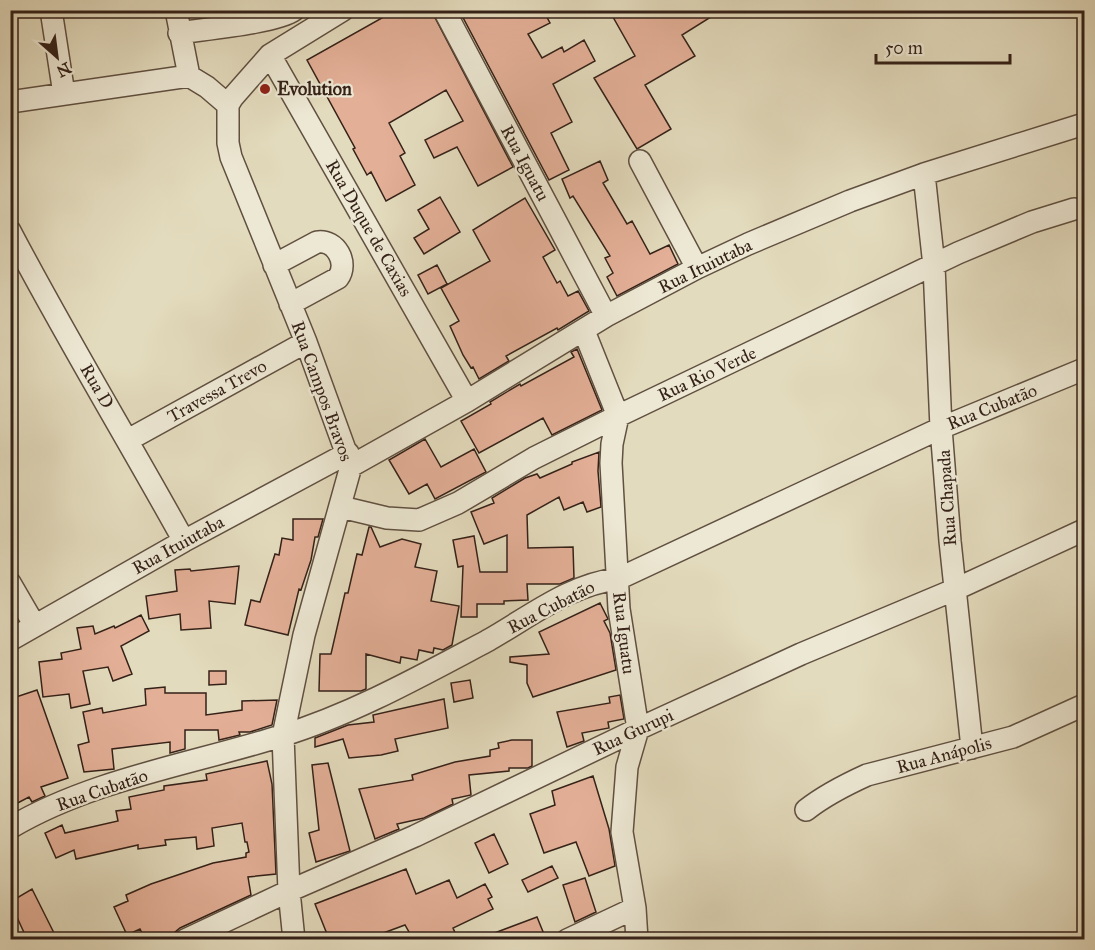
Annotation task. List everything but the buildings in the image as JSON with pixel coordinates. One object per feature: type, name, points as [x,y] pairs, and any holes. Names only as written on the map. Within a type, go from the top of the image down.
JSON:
[{"type":"street","points":[[51,10],[64,94]]},
{"type":"street","points":[[176,10],[189,76]]},
{"type":"street","points":[[180,33],[262,21],[286,15],[294,10]]},
{"type":"street","points":[[10,102],[189,76],[207,87],[228,105],[270,55],[343,10]]},
{"type":"street","name":"Rua Iguatu","points":[[444,10],[606,316]]},
{"type":"street","name":"Rua Duque de Caxias","points":[[270,55],[467,401]]},
{"type":"street","name":"Rua Campos Bravos","points":[[228,105],[228,143],[231,157],[306,342],[350,459],[341,507],[304,636],[283,736],[289,891],[294,939]]},
{"type":"street","name":"Rua Ituiutaba","points":[[10,640],[184,541],[467,401],[606,316],[697,268],[850,201],[924,174],[1084,123]]},
{"type":"street","points":[[640,161],[697,268]]},
{"type":"street","name":"Rua Chapada","points":[[924,174],[934,266],[941,428],[950,541],[972,748]]},
{"type":"street","name":"Rua Rio Verde","points":[[341,507],[387,518],[419,520],[458,503],[534,458],[618,416],[990,240],[1032,222],[1074,209]]},
{"type":"street","name":"Rua D","points":[[10,231],[69,340],[184,541]]},
{"type":"street","points":[[274,266],[317,242],[324,241],[334,246],[342,261],[342,272],[338,278],[290,304]]},
{"type":"street","points":[[584,331],[618,416]]},
{"type":"street","name":"Travessa Trevo","points":[[128,440],[306,342]]},
{"type":"street","name":"Rua Cubatão","points":[[10,828],[35,813],[123,781],[283,736],[382,695],[569,594],[600,581],[618,579],[941,428],[1084,369]]},
{"type":"street","name":"Rua Iguatu","points":[[618,416],[612,444],[611,463],[618,579],[623,636],[638,729],[627,767],[622,832],[635,908],[637,939]]},
{"type":"street","name":"Rua Gurupi","points":[[185,939],[434,827],[801,654],[956,589],[1084,530]]},
{"type":"street","points":[[10,583],[35,626]]},
{"type":"street","name":"Rua Anápolis","points":[[806,810],[823,797],[867,775],[1013,737],[1084,705]]},
{"type":"street","points":[[567,939],[635,908]]},
{"type":"place","name":"Evolution","points":[[265,89]]}]
